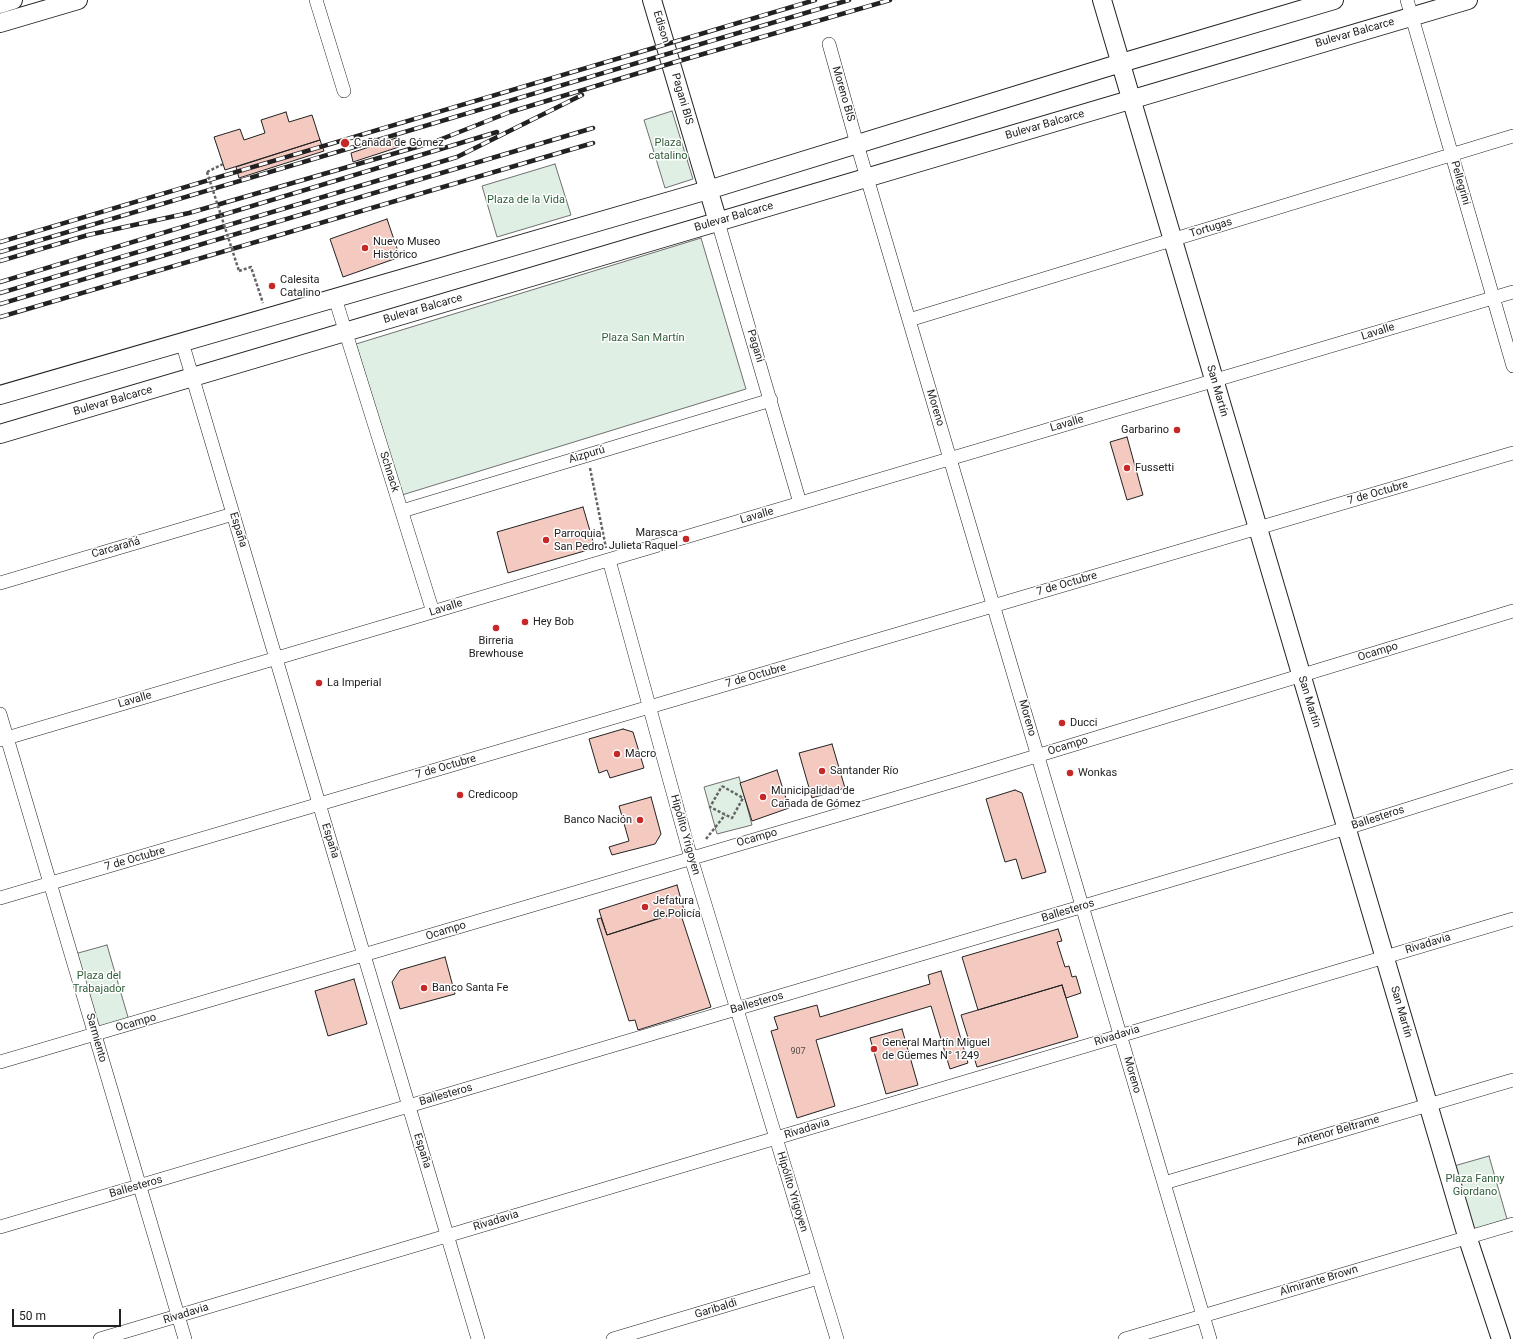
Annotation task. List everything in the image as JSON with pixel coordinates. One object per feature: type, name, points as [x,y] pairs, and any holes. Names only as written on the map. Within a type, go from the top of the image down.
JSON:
[{"type":"main road","points":[[0,4],[13,0]]},
{"type":"main road","points":[[0,23],[78,0]]},
{"type":"main road","name":"Edison","points":[[652,0],[669,54]]},
{"type":"main road","name":"San Martín","points":[[1102,0],[1428,1105],[1467,1236],[1500,1339]]},
{"type":"main road","points":[[0,395],[708,190],[1121,63],[1334,0]]},
{"type":"main road","name":"Bulevar Balcarce","points":[[0,434],[1131,100],[1410,8],[1468,0]]},
{"type":"main road","name":"Pagani BIS","points":[[669,54],[708,190]]},
{"type":"main road","name":"Pagani","points":[[708,190],[718,222]]},
{"type":"street","points":[[316,0],[344,91]]},
{"type":"street","name":"Pellegrini","points":[[1410,8],[1513,366]]},
{"type":"street","name":"Moreno BIS","points":[[829,44],[857,144]]},
{"type":"street","name":"Tortugas","points":[[909,320],[1513,136]]},
{"type":"street","name":"Moreno","points":[[857,144],[1210,1339]]},
{"type":"street","name":"Pagani","points":[[718,222],[800,503]]},
{"type":"street","name":"Lavalle","points":[[4,739],[1513,292]]},
{"type":"street","name":"Schnack","points":[[335,298],[433,612]]},
{"type":"street","name":"España","points":[[182,342],[478,1339]]},
{"type":"street","name":"Aizpurú","points":[[402,511],[771,400]]},
{"type":"street","name":"7 de Octubre","points":[[0,898],[1513,453]]},
{"type":"street","name":"Carcarañá","points":[[0,583],[233,514]]},
{"type":"street","name":"Hipólito Yrigoyen","points":[[609,560],[691,858],[837,1339]]},
{"type":"street","name":"Ocampo","points":[[0,1062],[364,956],[1513,612]]},
{"type":"street","name":"Sarmiento","points":[[0,714],[4,739],[50,884],[185,1339]]},
{"type":"street","name":"Ballesteros","points":[[0,1227],[1082,907],[1347,828],[1513,776]]},
{"type":"street","name":"Rivadavia","points":[[100,1339],[1513,919]]},
{"type":"street","name":"Antenor Beltrame","points":[[1164,1183],[1513,1080]]},
{"type":"street","name":"Almirante Brown","points":[[1125,1339],[1467,1236],[1513,1224]]},
{"type":"street","name":"Garibaldi","points":[[613,1339],[818,1278]]},
{"type":"path","points":[[223,164],[207,172],[239,271],[251,267],[267,317]]},
{"type":"path","points":[[587,455],[609,560]]},
{"type":"path","points":[[722,786],[743,798],[732,818],[725,815],[710,807],[722,786]]},
{"type":"path","points":[[691,858],[725,815]]},
{"type":"green space","name":"Plaza catalino","points":[[672,111],[693,179],[665,188],[644,120]]},
{"type":"green space","name":"Plaza de la Vida","points":[[555,164],[571,215],[497,237],[482,186]]},
{"type":"green space","name":"Plaza San Martín","points":[[701,238],[746,389],[402,495],[356,344]]},
{"type":"green space","points":[[739,777],[752,825],[717,834],[704,787]]},
{"type":"green space","name":"Plaza del Trabajador","points":[[107,945],[130,1024],[95,1034],[71,955]]},
{"type":"green space","name":"Plaza Fanny Giordano","points":[[1489,1156],[1509,1226],[1467,1236],[1447,1168]]},
{"type":"building","points":[[286,112],[289,122],[312,115],[320,140],[225,170],[214,137],[240,129],[244,140],[265,133],[261,120]]},
{"type":"building","points":[[396,138],[399,147],[353,162],[351,153]]},
{"type":"building","points":[[320,140],[324,151],[239,178],[236,167]]},
{"type":"building","name":"Nuevo Museo Histórico","points":[[387,219],[400,257],[343,277],[330,239]]},
{"type":"building","name":"Fussetti","points":[[1127,437],[1143,495],[1127,500],[1110,442]]},
{"type":"building","name":"Parroquia San Pedro","points":[[583,507],[595,548],[508,573],[497,532]]},
{"type":"building","name":"Macro","points":[[623,729],[633,732],[644,768],[610,778],[607,770],[599,773],[589,739]]},
{"type":"building","name":"Santander Río","points":[[832,744],[845,788],[812,798],[799,753]]},
{"type":"building","points":[[777,770],[789,808],[752,821],[740,783]]},
{"type":"building","points":[[1015,790],[1022,793],[1046,872],[1022,879],[1016,859],[1005,862],[986,799]]},
{"type":"building","name":"Banco Nación","points":[[651,797],[661,834],[655,844],[612,855],[609,847],[629,841],[619,806]]},
{"type":"building","points":[[677,885],[684,910],[607,935],[599,910]]},
{"type":"building","points":[[680,912],[711,1007],[638,1030],[635,1020],[629,1021],[597,919],[601,918],[607,935]]},
{"type":"building","points":[[1058,929],[1062,941],[1057,942],[1065,967],[1069,966],[1072,977],[1076,976],[1081,993],[1066,998],[1062,985],[978,1010],[962,957]]},
{"type":"building","name":"Banco Santa Fe","points":[[445,957],[455,994],[400,1009],[392,982],[400,970]]},
{"type":"building","points":[[941,971],[968,1063],[950,1069],[931,1006],[816,1040],[835,1106],[797,1118],[771,1031],[778,1029],[774,1017],[817,1005],[820,1017],[930,984],[928,975]]},
{"type":"building","points":[[354,979],[367,1024],[328,1036],[315,991]]},
{"type":"building","points":[[1062,985],[1078,1037],[977,1067],[961,1015]]},
{"type":"building","points":[[902,1029],[918,1085],[886,1094],[870,1038]]},
{"type":"railway","points":[[0,242],[815,0]]},
{"type":"railway","points":[[0,252],[849,0]]},
{"type":"railway","points":[[0,261],[88,235],[189,213],[434,142],[510,112],[672,63],[890,0]]},
{"type":"railway","points":[[0,293],[457,157],[582,95]]},
{"type":"railway","points":[[0,304],[593,128]]},
{"type":"railway","points":[[0,282],[497,132]]},
{"type":"railway","points":[[0,317],[593,143]]},
{"type":"place","name":"Cañada de Gómez","points":[[345,143]]},
{"type":"place","name":"Nuevo Museo Histórico","points":[[365,248]]},
{"type":"place","name":"Calesita Catalino","points":[[272,286]]},
{"type":"place","name":"Garbarino","points":[[1177,430]]},
{"type":"place","name":"Fussetti","points":[[1127,468]]},
{"type":"place","name":"Marasca Julieta Raquel","points":[[686,539]]},
{"type":"place","name":"Parroquia San Pedro","points":[[546,540]]},
{"type":"place","name":"Hey Bob","points":[[525,622]]},
{"type":"place","name":"Birreria Brewhouse","points":[[496,628]]},
{"type":"place","name":"La Imperial","points":[[319,683]]},
{"type":"place","name":"Ducci","points":[[1062,723]]},
{"type":"place","name":"Macro","points":[[617,754]]},
{"type":"place","name":"Santander Río","points":[[822,771]]},
{"type":"place","name":"Wonkas","points":[[1070,773]]},
{"type":"place","name":"Credicoop","points":[[460,795]]},
{"type":"place","name":"Municipalidad de Cañada de Gómez","points":[[763,797]]},
{"type":"place","name":"Banco Nación","points":[[640,820]]},
{"type":"place","name":"Jefatura de Policía","points":[[645,907]]},
{"type":"place","name":"Banco Santa Fe","points":[[424,988]]},
{"type":"place","name":"General Martín Miguel de Güemes N° 1249","points":[[874,1049]]}]
